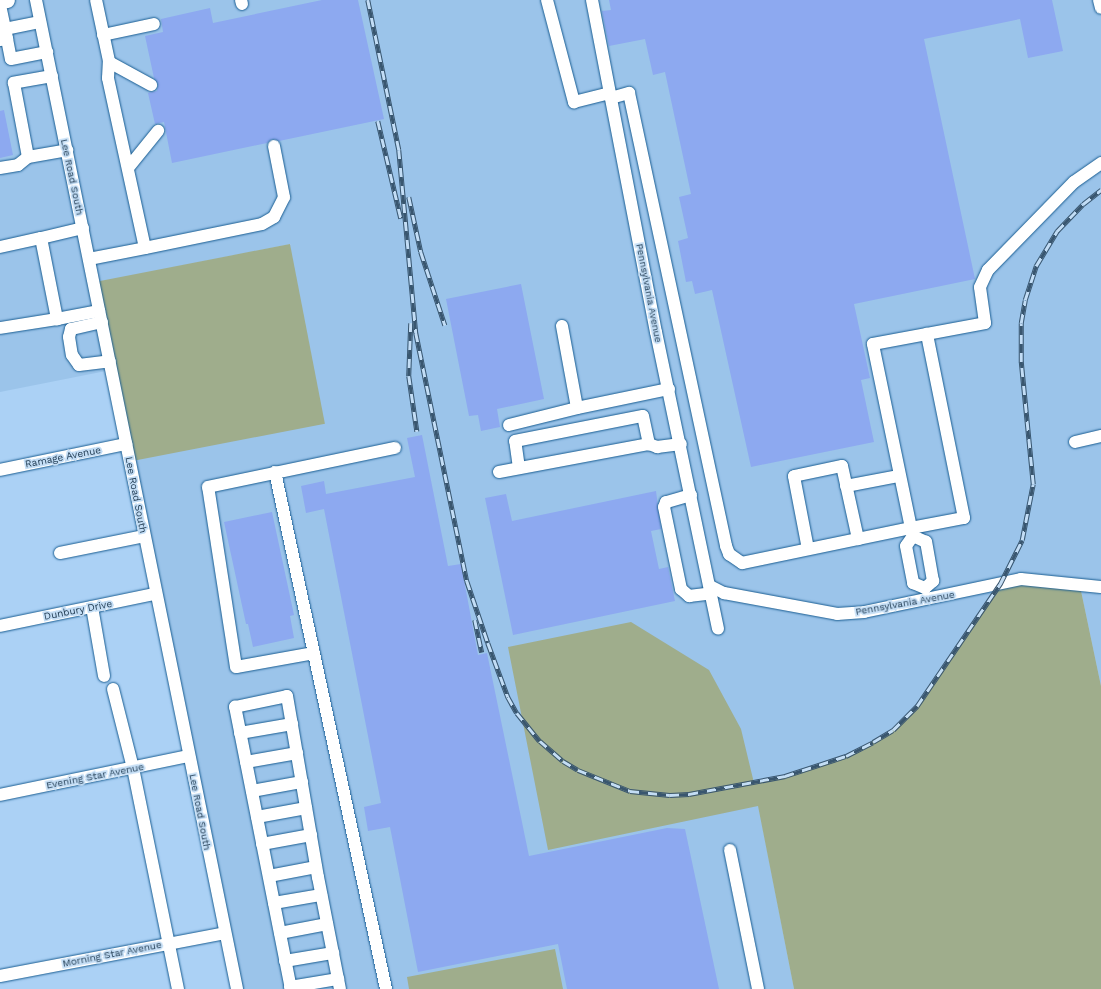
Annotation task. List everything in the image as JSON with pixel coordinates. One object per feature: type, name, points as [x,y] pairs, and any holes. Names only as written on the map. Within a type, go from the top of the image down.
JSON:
[{"type":"main road","points":[[0,1],[7,0]]},
{"type":"street","name":"Lee Road South","points":[[36,0],[110,360],[155,594],[237,989]]},
{"type":"street","points":[[96,0],[109,62],[108,78],[145,248]]},
{"type":"street","points":[[547,0],[574,102],[629,93],[729,554],[742,563],[858,539],[912,532],[964,518],[927,334]]},
{"type":"street","name":"Pennsylvania Avenue","points":[[592,0],[718,629]]},
{"type":"street","points":[[1099,0],[1101,8]]},
{"type":"street","points":[[0,5],[2,29],[11,59],[47,52]]},
{"type":"street","points":[[2,29],[40,22]]},
{"type":"street","points":[[103,35],[154,24]]},
{"type":"street","points":[[109,62],[151,86]]},
{"type":"street","points":[[28,157],[14,83],[52,76]]},
{"type":"street","points":[[128,168],[158,131]]},
{"type":"street","points":[[89,259],[262,224],[274,217],[284,197],[274,146]]},
{"type":"street","points":[[0,168],[18,165],[28,157],[67,150]]},
{"type":"street","points":[[912,532],[926,542],[933,581],[926,594],[913,584],[906,546],[912,532],[899,476],[873,344],[985,323],[980,287],[988,270],[1074,182],[1101,163]]},
{"type":"street","points":[[0,246],[83,228]]},
{"type":"street","points":[[41,238],[57,319]]},
{"type":"street","points":[[0,328],[57,319],[101,316]]},
{"type":"street","points":[[101,316],[78,326],[70,332],[72,355],[79,365],[110,360]]},
{"type":"street","points":[[562,326],[577,408]]},
{"type":"street","points":[[509,425],[577,408],[669,389]]},
{"type":"street","points":[[519,468],[515,441],[643,416],[649,444]]},
{"type":"street","points":[[1075,442],[1101,436]]},
{"type":"street","name":"Ramage Avenue","points":[[0,470],[126,444]]},
{"type":"street","points":[[499,472],[649,444],[657,447],[681,444]]},
{"type":"street","points":[[314,653],[236,667],[208,487],[395,448]]},
{"type":"street","points":[[808,549],[794,476],[842,466],[858,539]]},
{"type":"street","points":[[275,472],[386,989]]},
{"type":"street","points":[[846,486],[899,476]]},
{"type":"street","points":[[691,495],[666,502],[664,507],[681,589],[689,596],[711,589]]},
{"type":"street","points":[[60,553],[144,536]]},
{"type":"street","name":"Pennsylvania Avenue","points":[[711,589],[724,593],[836,614],[864,612],[926,594],[1021,579],[1101,587]]},
{"type":"street","name":"Dunbury Drive","points":[[0,626],[155,594]]},
{"type":"street","points":[[92,607],[104,676]]},
{"type":"street","points":[[114,689],[133,768],[178,989]]},
{"type":"street","points":[[287,696],[292,724],[321,895],[339,984],[291,988],[235,707],[287,696]]},
{"type":"street","points":[[240,733],[292,724]]},
{"type":"street","points":[[246,762],[297,753]]},
{"type":"street","name":"Evening Star Avenue","points":[[0,795],[189,756]]},
{"type":"street","points":[[252,791],[302,782]]},
{"type":"street","points":[[257,817],[306,808]]},
{"type":"street","points":[[262,844],[311,835]]},
{"type":"street","points":[[730,850],[758,989]]},
{"type":"street","points":[[269,876],[316,867]]},
{"type":"street","points":[[274,903],[321,895]]},
{"type":"street","points":[[280,933],[327,924]]},
{"type":"street","name":"Morning Star Avenue","points":[[0,976],[225,933]]},
{"type":"street","points":[[285,961],[333,953]]},
{"type":"shaded area","points":[[1101,0],[1101,686],[1080,586],[982,611],[917,706],[893,730],[846,756],[785,776],[754,783],[794,989],[237,989],[131,466],[291,244],[94,283],[111,370],[0,392],[0,1]]},
{"type":"green space","points":[[290,244],[325,424],[129,462],[94,282]]},
{"type":"green space","points":[[1000,584],[1080,586],[1101,686],[1101,989],[794,989],[758,806],[548,850],[508,647],[631,622],[709,670],[741,729],[754,783],[785,776],[846,756],[893,730],[917,706]]},
{"type":"green space","points":[[555,949],[563,989],[409,989],[407,977]]},
{"type":"building","points":[[322,0],[358,0],[384,119],[279,141],[272,139],[267,143],[172,163],[164,122],[155,124],[148,93],[157,91],[158,84],[154,78],[145,36],[163,32],[161,19],[210,8],[213,23]]},
{"type":"building","points":[[609,0],[1052,0],[1063,51],[1028,58],[1020,19],[924,39],[975,279],[854,304],[870,378],[861,380],[874,442],[751,467],[712,290],[695,294],[692,281],[686,282],[678,241],[688,238],[679,197],[691,194],[665,72],[653,75],[645,39],[609,46],[602,11],[611,10]]},
{"type":"building","points":[[4,110],[13,155],[0,158],[0,111]]},
{"type":"building","points":[[521,284],[544,399],[497,409],[500,427],[481,431],[478,415],[469,416],[446,299]]},
{"type":"building","points":[[422,435],[448,566],[461,564],[478,655],[487,653],[529,856],[667,828],[685,829],[719,989],[567,989],[558,944],[418,972],[390,827],[368,831],[364,807],[381,803],[324,509],[306,513],[301,486],[324,481],[326,494],[415,477],[407,438]]},
{"type":"building","points":[[656,491],[661,529],[651,531],[659,569],[668,567],[675,601],[513,635],[485,498],[506,494],[512,521]]},
{"type":"building","points":[[272,512],[294,615],[290,616],[294,638],[253,647],[248,624],[246,624],[224,522]]},
{"type":"railway","points":[[368,0],[399,150],[416,333],[467,581],[508,697],[517,713],[540,741],[563,761],[578,770],[630,791],[670,795],[689,794],[785,776],[846,756],[873,742],[893,730],[917,706],[1000,584],[1022,540],[1033,484],[1021,362],[1021,323],[1025,300],[1036,266],[1057,231],[1083,204],[1101,190]]},
{"type":"railway","points":[[378,121],[401,218]]},
{"type":"railway","points":[[409,197],[421,252],[445,325]]},
{"type":"railway","points":[[411,323],[409,376],[417,431]]},
{"type":"railway","points":[[475,620],[482,652]]}]
